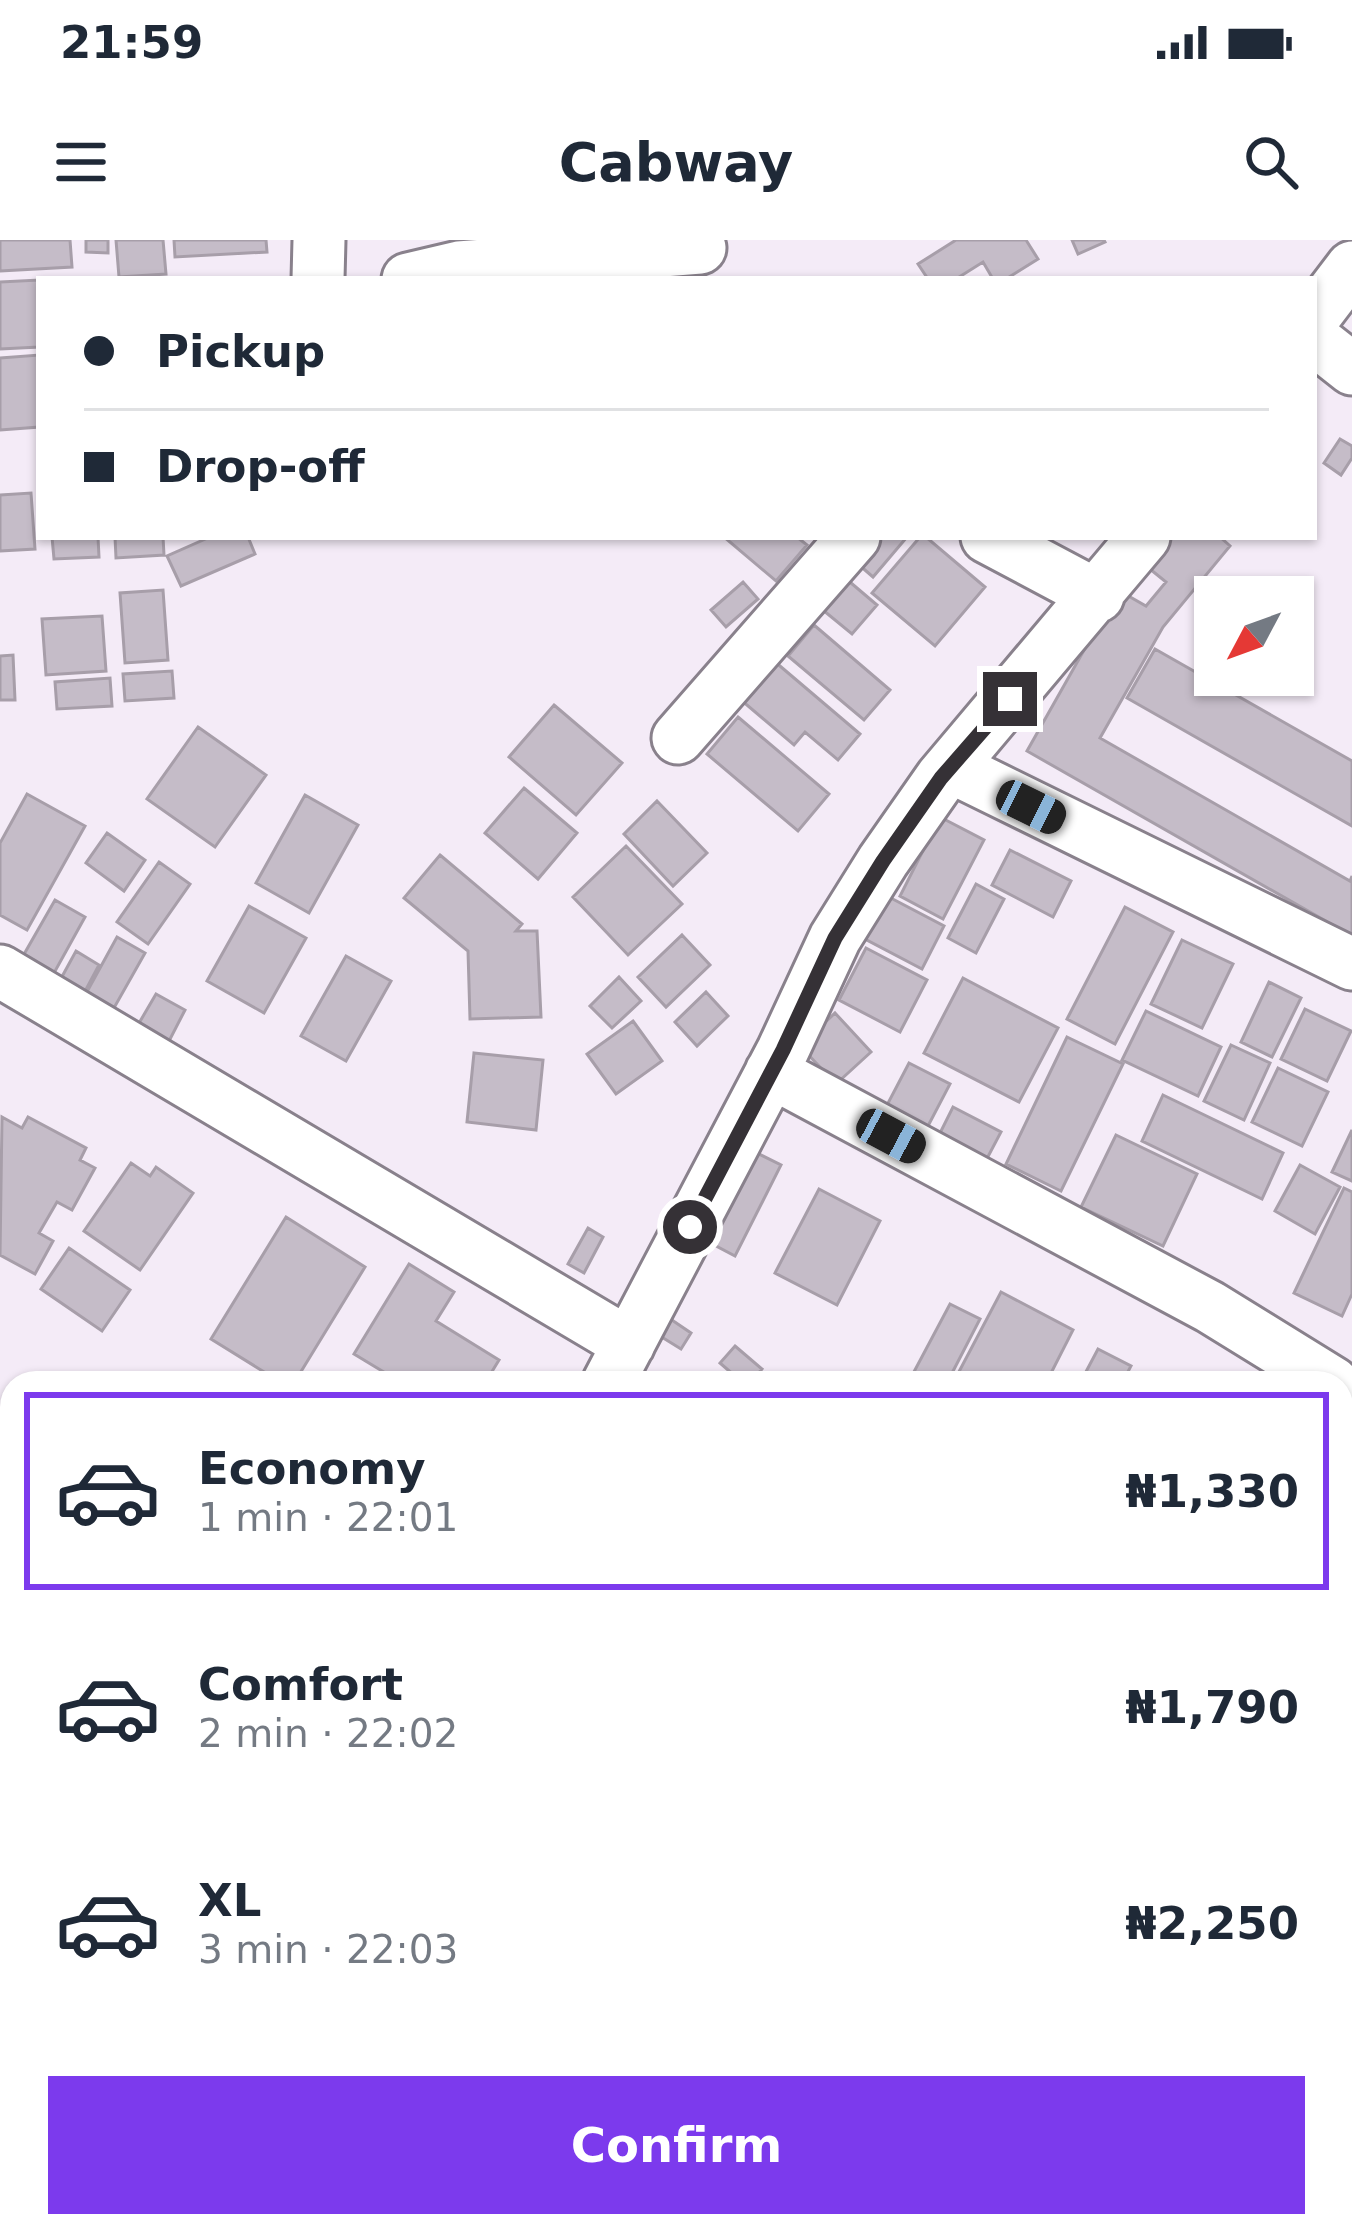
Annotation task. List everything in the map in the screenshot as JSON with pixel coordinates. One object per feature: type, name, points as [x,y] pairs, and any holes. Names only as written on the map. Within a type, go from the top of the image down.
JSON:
[{"type":"street","points":[[318,276],[319,240]]},
{"type":"street","points":[[421,276],[459,267],[700,248]]},
{"type":"street","points":[[1317,313],[1352,268]]},
{"type":"street","points":[[1317,341],[1352,369]]},
{"type":"street","points":[[678,738],[851,540]]},
{"type":"street","points":[[993,540],[1098,596]]},
{"type":"street","points":[[0,970],[618,1363],[771,1072],[835,938],[883,861],[951,767],[1142,540]]},
{"type":"street","points":[[951,767],[1352,964]]},
{"type":"street","points":[[771,1072],[1210,1307],[1309,1371]]},
{"type":"building","points":[[0,240],[70,240],[72,267],[0,271]]},
{"type":"building","points":[[86,240],[108,240],[108,253],[86,252]]},
{"type":"building","points":[[116,240],[163,240],[166,274],[119,276]]},
{"type":"building","points":[[174,240],[266,240],[267,252],[175,257]]},
{"type":"building","points":[[956,240],[1026,240],[1038,259],[1011,276],[991,276],[983,262],[961,276],[926,276],[918,264]]},
{"type":"building","points":[[1072,240],[1104,240],[1105,242],[1078,254]]},
{"type":"building","points":[[36,280],[36,347],[0,349],[0,282]]},
{"type":"building","points":[[36,355],[36,427],[0,430],[0,358]]},
{"type":"building","points":[[1340,439],[1352,446],[1352,458],[1341,475],[1324,463]]},
{"type":"building","points":[[31,493],[35,549],[0,551],[0,495]]},
{"type":"building","points":[[52,540],[98,540],[99,557],[54,559]]},
{"type":"building","points":[[115,540],[163,540],[164,555],[116,558]]},
{"type":"building","points":[[203,540],[249,540],[255,554],[181,586],[167,556]]},
{"type":"building","points":[[728,540],[801,540],[807,545],[776,581]]},
{"type":"building","points":[[864,540],[904,540],[873,577],[850,557]]},
{"type":"building","points":[[917,540],[930,540],[985,587],[935,646],[872,593]]},
{"type":"building","points":[[1166,540],[1223,540],[1230,546],[1205,576],[1194,576],[1194,590],[1163,627],[1100,738],[1350,881],[1352,876],[1352,936],[1027,751],[1118,590],[1146,606],[1166,582],[1145,565]]},
{"type":"building","points":[[844,577],[877,605],[852,634],[818,606]]},
{"type":"building","points":[[743,582],[758,599],[726,627],[711,610]]},
{"type":"building","points":[[163,590],[168,660],[125,663],[120,593]]},
{"type":"building","points":[[102,616],[106,671],[46,675],[42,619]]},
{"type":"building","points":[[814,625],[890,690],[864,720],[788,656]]},
{"type":"building","points":[[1155,649],[1194,671],[1194,696],[1238,696],[1352,761],[1352,826],[1127,698]]},
{"type":"building","points":[[13,655],[15,700],[0,700],[0,656]]},
{"type":"building","points":[[767,655],[860,734],[838,760],[805,732],[794,745],[734,694]]},
{"type":"building","points":[[172,671],[174,698],[125,701],[123,674]]},
{"type":"building","points":[[110,678],[112,706],[57,709],[55,682]]},
{"type":"building","points":[[554,705],[622,763],[576,815],[509,757]]},
{"type":"building","points":[[738,717],[829,794],[798,831],[707,754]]},
{"type":"building","points":[[198,727],[266,775],[215,847],[147,799]]},
{"type":"building","points":[[524,788],[577,833],[538,879],[485,833]]},
{"type":"building","points":[[27,794],[85,826],[27,930],[0,915],[0,843]]},
{"type":"building","points":[[305,795],[358,825],[309,913],[256,883]]},
{"type":"building","points":[[657,801],[707,853],[673,886],[624,834]]},
{"type":"building","points":[[940,817],[984,840],[943,919],[900,896]]},
{"type":"building","points":[[107,833],[145,860],[124,891],[86,863]]},
{"type":"building","points":[[626,846],[682,904],[628,955],[573,897]]},
{"type":"building","points":[[1010,850],[1071,881],[1053,917],[992,885]]},
{"type":"building","points":[[440,855],[522,924],[516,931],[537,931],[541,1017],[470,1019],[468,951],[404,898]]},
{"type":"building","points":[[159,862],[190,884],[148,944],[117,922]]},
{"type":"building","points":[[976,884],[1004,899],[976,953],[948,938]]},
{"type":"building","points":[[887,896],[944,926],[922,969],[865,939]]},
{"type":"building","points":[[55,900],[85,917],[54,973],[23,956]]},
{"type":"building","points":[[249,906],[306,938],[264,1013],[207,981]]},
{"type":"building","points":[[1125,907],[1173,932],[1115,1044],[1067,1019]]},
{"type":"building","points":[[682,935],[710,965],[666,1007],[638,977]]},
{"type":"building","points":[[117,937],[145,953],[110,1015],[83,999]]},
{"type":"building","points":[[1182,940],[1233,964],[1202,1028],[1151,1004]]},
{"type":"building","points":[[866,948],[927,980],[900,1032],[839,1000]]},
{"type":"building","points":[[76,951],[99,965],[82,997],[58,984]]},
{"type":"building","points":[[346,956],[391,981],[346,1061],[301,1036]]},
{"type":"building","points":[[619,977],[641,1001],[612,1028],[590,1006]]},
{"type":"building","points":[[963,978],[1058,1028],[1019,1102],[924,1053]]},
{"type":"building","points":[[1269,982],[1301,998],[1272,1057],[1241,1042]]},
{"type":"building","points":[[706,992],[728,1016],[697,1046],[675,1022]]},
{"type":"building","points":[[156,994],[185,1010],[166,1047],[135,1030]]},
{"type":"building","points":[[1305,1009],[1351,1031],[1327,1081],[1281,1059]]},
{"type":"building","points":[[1146,1011],[1221,1047],[1198,1096],[1122,1060]]},
{"type":"building","points":[[835,1013],[871,1052],[836,1084],[800,1046]]},
{"type":"building","points":[[633,1021],[662,1061],[616,1094],[587,1054]]},
{"type":"building","points":[[1067,1037],[1123,1064],[1061,1191],[1006,1164]]},
{"type":"building","points":[[1231,1045],[1270,1063],[1244,1120],[1204,1101]]},
{"type":"building","points":[[474,1053],[543,1060],[536,1130],[467,1122]]},
{"type":"building","points":[[909,1063],[950,1084],[928,1126],[887,1105]]},
{"type":"building","points":[[1278,1068],[1328,1092],[1302,1146],[1252,1122]]},
{"type":"building","points":[[1163,1095],[1283,1153],[1262,1199],[1142,1141]]},
{"type":"building","points":[[953,1107],[1001,1132],[982,1168],[935,1143]]},
{"type":"building","points":[[2,1117],[22,1128],[28,1117],[86,1148],[80,1160],[95,1168],[72,1210],[57,1202],[39,1233],[53,1241],[35,1274],[0,1255]]},
{"type":"building","points":[[1352,1130],[1352,1181],[1332,1172]]},
{"type":"building","points":[[1116,1135],[1197,1174],[1163,1246],[1081,1207]]},
{"type":"building","points":[[749,1149],[781,1165],[735,1256],[703,1239]]},
{"type":"building","points":[[131,1163],[150,1176],[156,1167],[193,1193],[140,1270],[84,1231]]},
{"type":"building","points":[[1300,1165],[1340,1187],[1315,1234],[1275,1211]]},
{"type":"building","points":[[1344,1188],[1352,1192],[1352,1294],[1342,1316],[1294,1293]]},
{"type":"building","points":[[819,1189],[880,1221],[837,1305],[775,1273]]},
{"type":"building","points":[[286,1217],[365,1267],[301,1371],[263,1371],[211,1339]]},
{"type":"building","points":[[588,1228],[603,1237],[584,1273],[568,1264]]},
{"type":"building","points":[[69,1248],[130,1290],[102,1331],[41,1289]]},
{"type":"building","points":[[409,1264],[454,1292],[436,1321],[499,1360],[492,1371],[382,1371],[354,1354]]},
{"type":"building","points":[[1001,1292],[1073,1330],[1052,1371],[959,1371]]},
{"type":"building","points":[[950,1304],[980,1319],[953,1371],[914,1371]]},
{"type":"building","points":[[663,1314],[691,1333],[681,1349],[652,1331]]},
{"type":"building","points":[[735,1346],[762,1369],[729,1371],[720,1363]]},
{"type":"building","points":[[1098,1349],[1131,1366],[1128,1371],[1086,1371]]},
{"type":"route","points":[[690,1227],[783,1050],[835,938],[941,778],[1010,699]]}]
